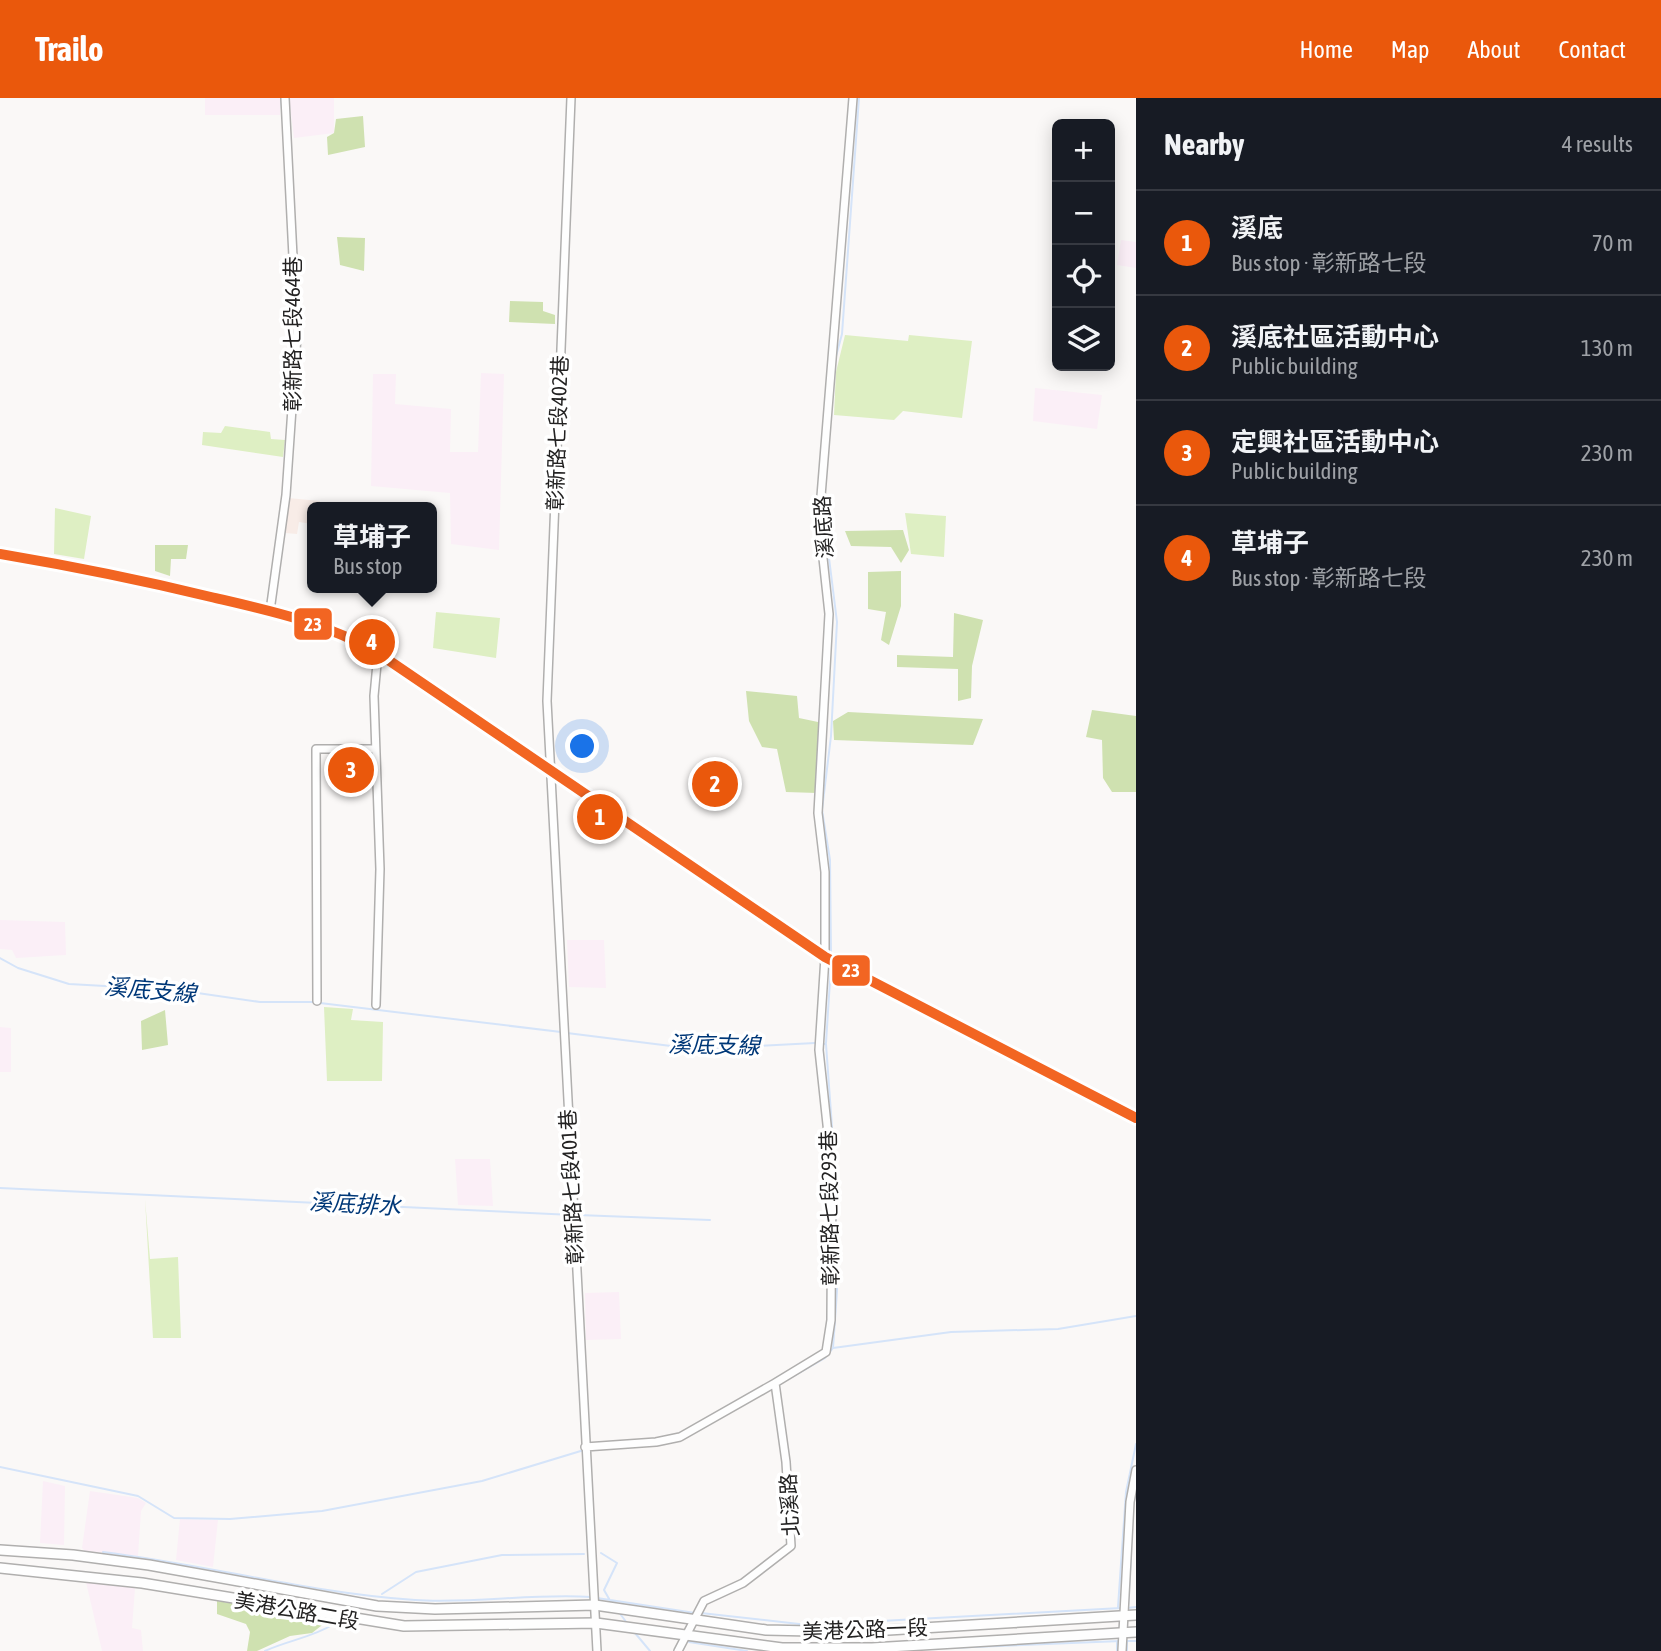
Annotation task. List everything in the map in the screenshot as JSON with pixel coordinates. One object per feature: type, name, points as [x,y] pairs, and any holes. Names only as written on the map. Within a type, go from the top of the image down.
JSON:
[{"type":"main road","name":"美港公路二段","points":[[0,1550],[73,1555],[149,1565],[377,1606],[435,1609],[595,1605]]},
{"type":"main road","name":"美港公路二段","points":[[0,1568],[116,1579],[404,1626],[596,1623]]},
{"type":"main road","name":"美港公路一段","points":[[595,1605],[692,1620],[815,1632],[1136,1615]]},
{"type":"main road","name":"美港公路一段","points":[[596,1623],[743,1644],[829,1649],[1136,1632]]},
{"type":"street","name":"彰新路七段464巷","points":[[270,611],[287,483],[297,336],[285,98]]},
{"type":"street","name":"彰新路七段402巷","points":[[549,768],[548,659],[570,98]]},
{"type":"street","name":"溪底路","points":[[825,957],[825,872],[818,813],[829,614],[819,521],[853,98]]},
{"type":"street","points":[[0,554],[111,573],[333,628],[378,653],[825,957],[1136,1118]]},
{"type":"street","points":[[376,1005],[380,869],[374,749],[378,653]]},
{"type":"street","points":[[317,1001],[316,749],[374,749]]},
{"type":"street","name":"彰新路七段401巷","points":[[549,768],[597,1651]]},
{"type":"street","name":"彰新路七段293巷","points":[[776,1385],[826,1352],[831,1320],[832,1171],[819,1050],[825,957]]},
{"type":"street","points":[[585,1447],[680,1437],[776,1385]]},
{"type":"street","name":"北溪路","points":[[678,1651],[704,1601],[743,1584],[791,1546],[776,1385]]},
{"type":"street","points":[[1122,1651],[1130,1502],[1136,1470]]},
{"type":"shaded area","points":[[205,98],[280,98],[280,115],[205,115]]},
{"type":"shaded area","points":[[289,98],[334,98],[334,133],[294,138]]},
{"type":"shaded area","points":[[1121,240],[1136,242],[1136,268],[1117,265]]},
{"type":"shaded area","points":[[481,373],[504,374],[499,550],[451,544],[450,493],[371,486],[373,374],[396,374],[395,404],[451,409],[450,452],[478,452]]},
{"type":"shaded area","points":[[1035,388],[1102,395],[1097,429],[1033,421]]},
{"type":"shaded area","points":[[288,498],[320,501],[307,502],[307,523],[299,522],[297,534],[285,533]]},
{"type":"shaded area","points":[[0,920],[65,922],[66,955],[16,958],[12,950],[0,949]]},
{"type":"shaded area","points":[[567,940],[604,940],[606,988],[569,987]]},
{"type":"shaded area","points":[[0,1027],[11,1028],[11,1072],[0,1072]]},
{"type":"shaded area","points":[[455,1159],[490,1159],[493,1206],[458,1205]]},
{"type":"shaded area","points":[[619,1292],[621,1339],[586,1340],[585,1293]]},
{"type":"shaded area","points":[[43,1481],[65,1486],[64,1545],[40,1543]]},
{"type":"shaded area","points":[[90,1491],[138,1498],[146,1503],[141,1511],[138,1556],[85,1551],[82,1548]]},
{"type":"shaded area","points":[[180,1519],[218,1520],[213,1567],[176,1560]]},
{"type":"shaded area","points":[[86,1582],[135,1588],[132,1628],[141,1630],[143,1651],[102,1651]]},
{"type":"green space","points":[[363,116],[365,147],[328,155],[327,137],[334,133],[336,119]]},
{"type":"green space","points":[[337,237],[365,238],[364,271],[340,265]]},
{"type":"green space","points":[[510,301],[543,302],[543,311],[555,315],[555,324],[509,322]]},
{"type":"green space","points":[[845,335],[908,341],[909,335],[972,341],[962,418],[903,411],[894,420],[834,415],[836,372]]},
{"type":"green space","points":[[225,426],[270,432],[271,439],[285,440],[283,457],[202,445],[203,432],[221,433]]},
{"type":"green space","points":[[55,508],[91,516],[84,559],[54,554]]},
{"type":"green space","points":[[905,513],[946,516],[944,557],[911,554]]},
{"type":"green space","points":[[903,530],[909,550],[901,563],[891,547],[851,546],[845,531]]},
{"type":"green space","points":[[155,545],[188,545],[186,559],[171,559],[170,576],[155,571]]},
{"type":"green space","points":[[901,571],[901,606],[889,645],[881,640],[886,612],[868,609],[868,572]]},
{"type":"green space","points":[[436,612],[500,618],[496,658],[433,648]]},
{"type":"green space","points":[[954,613],[983,620],[972,666],[971,698],[958,701],[958,669],[897,667],[897,655],[953,657]]},
{"type":"green space","points":[[746,691],[797,696],[799,718],[818,722],[820,782],[817,793],[786,792],[777,749],[762,747],[749,721]]},
{"type":"green space","points":[[1092,710],[1136,716],[1136,792],[1112,792],[1103,778],[1102,740],[1086,737]]},
{"type":"green space","points":[[848,712],[983,719],[973,745],[834,740],[833,721]]},
{"type":"green space","points":[[324,1007],[353,1009],[351,1020],[383,1022],[382,1081],[327,1081]]},
{"type":"green space","points":[[165,1010],[168,1045],[142,1050],[141,1021]]},
{"type":"green space","points":[[145,1199],[150,1259],[178,1257],[181,1338],[153,1338]]},
{"type":"green space","points":[[217,1601],[319,1617],[326,1622],[312,1633],[290,1636],[257,1651],[247,1651],[250,1632],[246,1624],[217,1614]]},
{"type":"waterway","points":[[281,98],[283,121]]},
{"type":"waterway","points":[[835,360],[842,334],[859,98]]},
{"type":"waterway","points":[[824,498],[837,622],[831,736],[822,810],[830,860],[831,956]]},
{"type":"waterway","name":"溪底支線","points":[[0,958],[18,968],[69,984],[177,990],[260,1002],[314,1002]]},
{"type":"waterway","points":[[826,1043],[831,965]]},
{"type":"waterway","name":"溪底支線","points":[[320,1003],[561,1032]]},
{"type":"waterway","name":"溪底支線","points":[[567,1033],[695,1049],[815,1043]]},
{"type":"waterway","name":"溪底支線","points":[[821,1044],[826,1044],[834,1155]]},
{"type":"waterway","name":"溪底排水","points":[[0,1188],[573,1215]]},
{"type":"waterway","name":"溪底支線","points":[[835,1189],[837,1291],[833,1348],[951,1332],[1058,1329],[1136,1316]]},
{"type":"waterway","name":"溪底排水","points":[[578,1215],[710,1220]]},
{"type":"waterway","points":[[787,1380],[825,1358],[833,1348]]},
{"type":"waterway","points":[[1118,1607],[1126,1492],[1136,1444]]},
{"type":"waterway","points":[[0,1467],[138,1496],[174,1518],[230,1519],[322,1511],[482,1481],[584,1450]]},
{"type":"waterway","name":"溪底支線","points":[[1133,1505],[1136,1492]]},
{"type":"waterway","points":[[103,1552],[298,1585],[415,1600],[591,1597]]},
{"type":"waterway","points":[[601,1553],[617,1563],[604,1590],[612,1604]]},
{"type":"waterway","points":[[382,1594],[416,1572],[502,1555],[584,1554]]},
{"type":"waterway","name":"溪底支線","points":[[1128,1606],[1131,1556]]},
{"type":"waterway","points":[[597,1598],[695,1613]]},
{"type":"waterway","name":"溪底支線","points":[[1127,1608],[1136,1607]]},
{"type":"waterway","points":[[701,1613],[808,1625],[1121,1608]]},
{"type":"waterway","points":[[618,1611],[627,1623]]},
{"type":"waterway","points":[[265,1651],[317,1633],[334,1624]]},
{"type":"waterway","points":[[635,1633],[650,1651]]},
{"type":"waterway","points":[[948,1648],[1121,1641]]},
{"type":"waterway","name":"溪底支線","points":[[1126,1641],[1136,1641]]},
{"type":"waterway","points":[[689,1642],[747,1651]]},
{"type":"waterway","points":[[1117,1642],[1117,1651]]},
{"type":"waterway","name":"溪底支線","points":[[1127,1642],[1127,1651]]},
{"type":"transit line","name":"23","points":[[0,554],[80,568],[255,607],[317,625],[358,642],[825,957],[1136,1118]]},
{"type":"place","name":"草埔子","points":[[372,642]]},
{"type":"place","name":"定興社區活動中心","points":[[351,770]]},
{"type":"place","name":"溪底社區活動中心","points":[[715,784]]},
{"type":"place","name":"溪底","points":[[600,817]]}]
